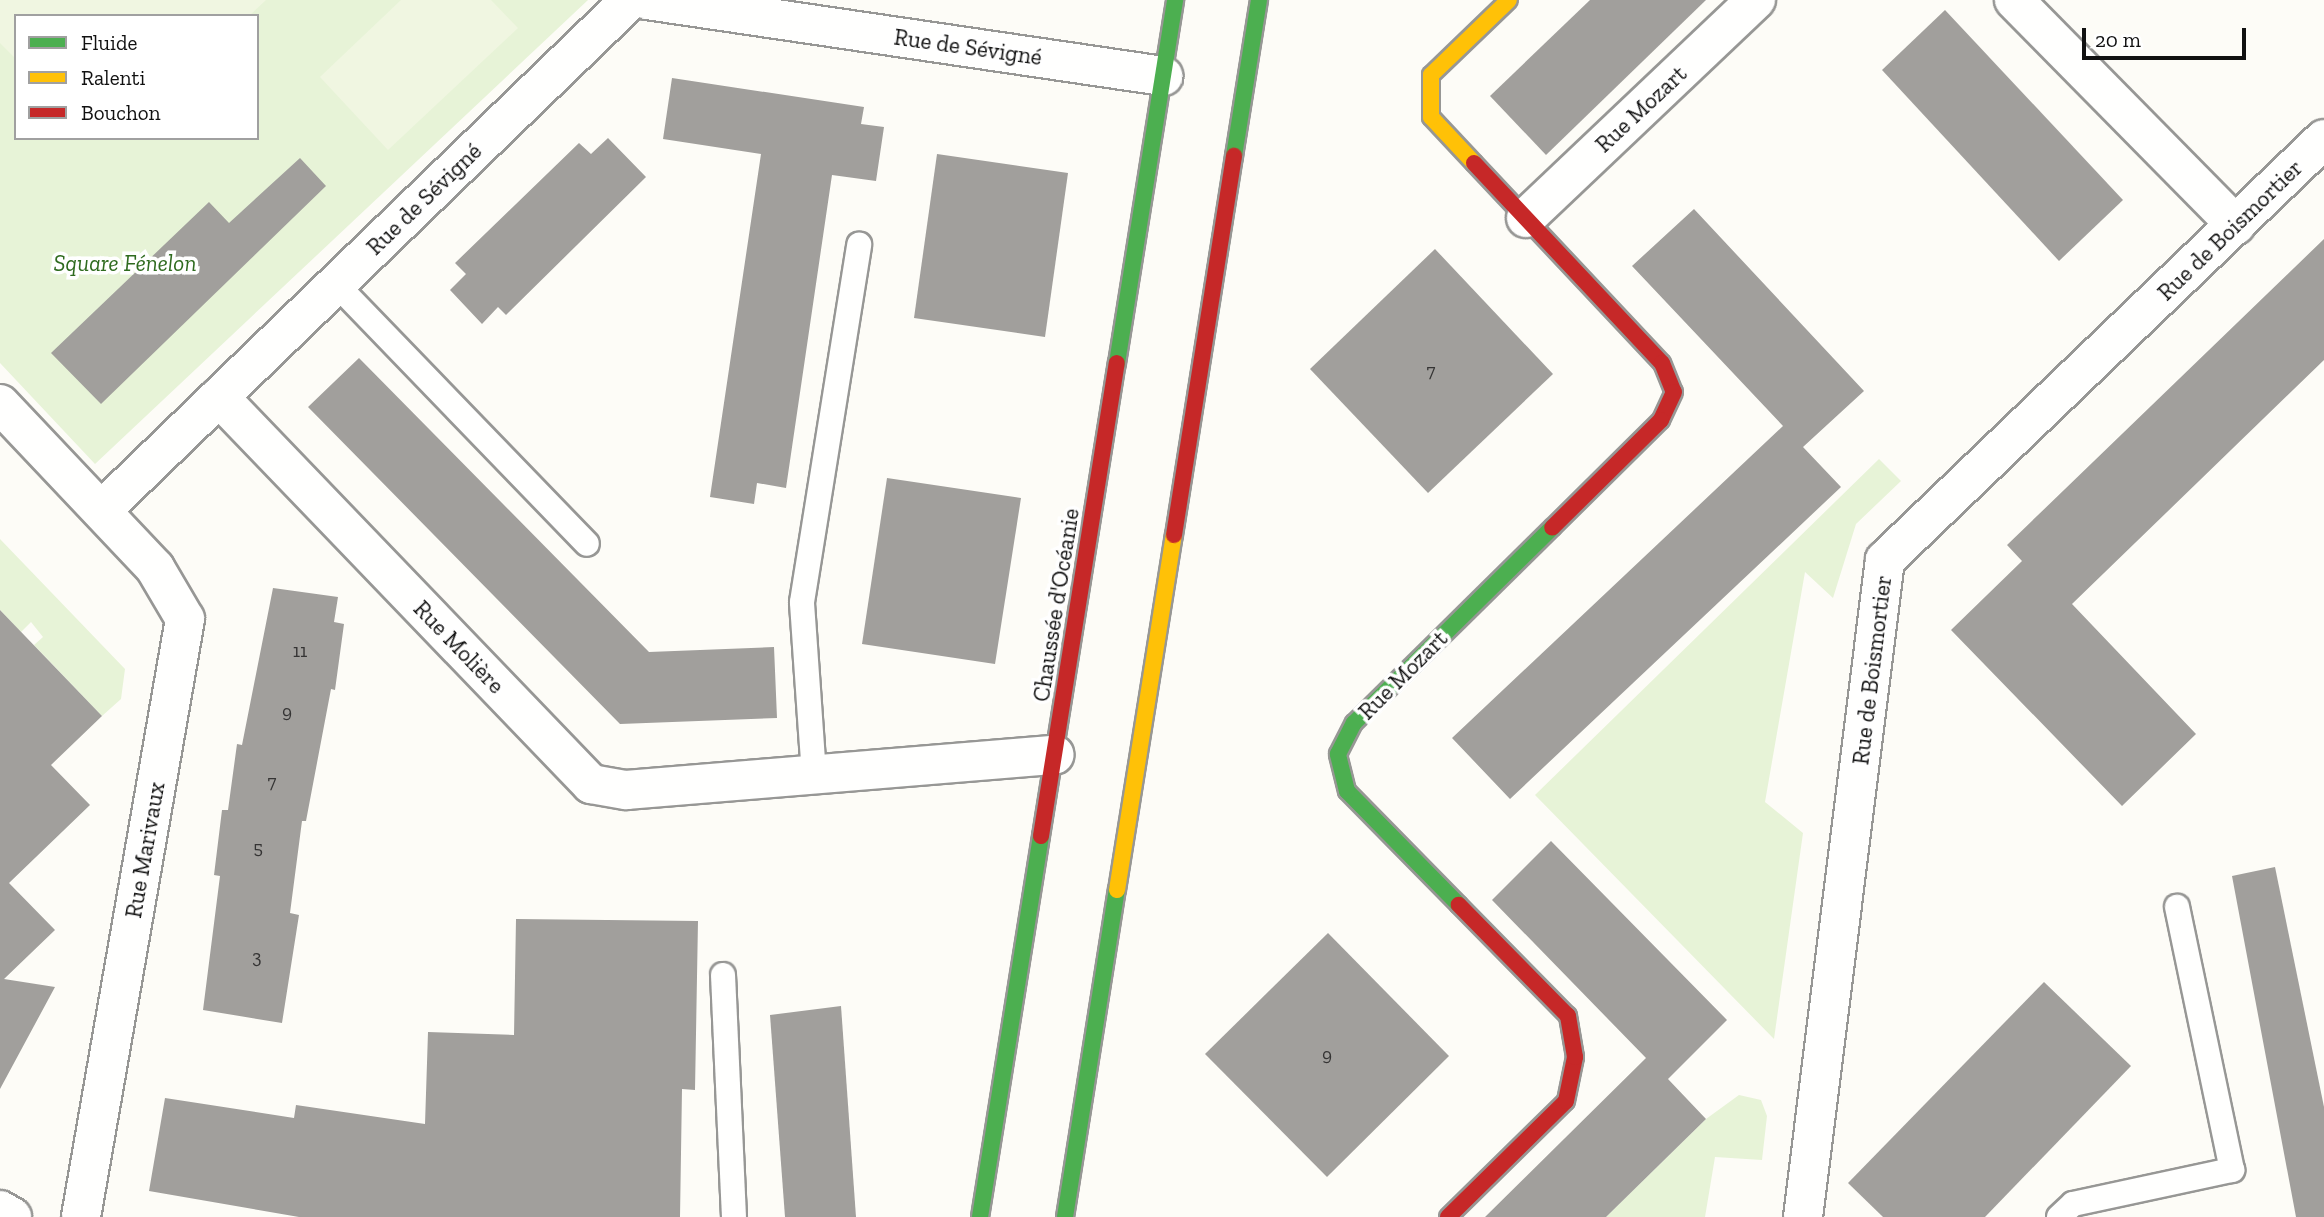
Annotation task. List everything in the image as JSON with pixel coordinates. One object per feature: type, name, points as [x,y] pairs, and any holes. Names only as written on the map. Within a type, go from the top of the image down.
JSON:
[{"type":"main road","name":"Chaussée d'Océanie","points":[[980,1217],[1175,0]]},
{"type":"main road","points":[[1065,1217],[1259,0]]},
{"type":"main road","name":"Rue Mozart","points":[[1448,1217],[1566,1101],[1575,1057],[1568,1016],[1347,791],[1338,754],[1354,723],[1661,420],[1674,392],[1662,363],[1432,117],[1431,75],[1509,0]]},
{"type":"street","name":"Rue de Sévigné","points":[[219,397],[630,0]]},
{"type":"street","name":"Rue de Sévigné","points":[[647,0],[1163,76]]},
{"type":"street","name":"Rue Mozart","points":[[1526,218],[1756,0]]},
{"type":"street","points":[[2014,0],[2236,225]]},
{"type":"street","name":"Rue de Boismortier","points":[[1803,1217],[1885,560],[2324,139]]},
{"type":"street","points":[[0,404],[103,509],[219,397]]},
{"type":"street","name":"Rue Molière","points":[[219,397],[592,784],[626,790],[1055,755]]},
{"type":"street","name":"Rue Marivaux","points":[[81,1217],[185,619],[155,568],[103,509]]},
{"type":"street","points":[[0,1210],[12,1217]]},
{"type":"lane","points":[[814,775],[802,602],[859,245]]},
{"type":"lane","points":[[336,284],[587,544]]},
{"type":"lane","points":[[2059,1217],[2073,1205],[2232,1170],[2177,907]]},
{"type":"lane","points":[[723,975],[734,1217]]},
{"type":"green space","name":"Square Fénelon","points":[[0,0],[588,0],[95,464],[0,363]]},
{"type":"green space","points":[[0,0],[266,0],[251,14],[14,14],[14,57],[0,43]]},
{"type":"green space","points":[[401,0],[491,0],[518,28],[388,150],[320,77]]},
{"type":"green space","points":[[1879,459],[1901,481],[1856,524],[1833,598],[1805,572],[1765,802],[1803,833],[1774,1039],[1535,795]]},
{"type":"green space","points":[[0,539],[125,669],[121,699],[102,716],[34,645],[43,637],[31,622],[21,632],[0,610]]},
{"type":"green space","points":[[1739,1095],[1761,1100],[1767,1116],[1762,1160],[1715,1157],[1705,1217],[1606,1217],[1706,1119]]},
{"type":"building","points":[[1590,0],[1706,0],[1546,155],[1490,96]]},
{"type":"building","points":[[1945,10],[2123,200],[2059,261],[1882,70]]},
{"type":"building","points":[[672,78],[864,107],[861,124],[884,127],[876,181],[832,175],[786,488],[757,483],[754,504],[710,497],[761,154],[663,139]]},
{"type":"building","points":[[608,138],[646,177],[506,315],[498,307],[482,324],[450,290],[466,274],[455,263],[579,143],[591,154]]},
{"type":"building","points":[[937,154],[1068,173],[1045,337],[914,318]]},
{"type":"building","points":[[300,158],[326,186],[101,404],[51,353],[209,202],[229,223]]},
{"type":"building","points":[[1694,209],[1864,391],[1803,447],[1841,487],[1510,799],[1452,738],[1783,426],[1632,266]]},
{"type":"building","points":[[2324,239],[2324,360],[2072,604],[2196,734],[2122,806],[1951,630],[2022,561],[2007,545]]},
{"type":"building","points":[[1435,249],[1553,374],[1428,493],[1310,369]]},
{"type":"building","points":[[359,358],[649,652],[774,647],[777,718],[620,724],[308,407]]},
{"type":"building","points":[[887,478],[1021,498],[995,664],[862,644]]},
{"type":"building","points":[[273,588],[338,597],[334,622],[344,624],[335,690],[331,689],[306,821],[302,821],[290,913],[299,915],[282,1023],[203,1010],[220,876],[214,875],[222,810],[228,810],[237,744],[242,745]]},
{"type":"building","points":[[0,610],[102,716],[51,765],[90,805],[9,883],[55,930],[4,979],[55,987],[0,1089]]},
{"type":"building","points":[[1551,841],[1727,1020],[1668,1079],[1706,1119],[1606,1217],[1485,1217],[1646,1058],[1492,900]]},
{"type":"building","points":[[2275,867],[2324,1107],[2324,1217],[2296,1217],[2232,876]]},
{"type":"building","points":[[516,919],[698,921],[695,1090],[682,1089],[680,1217],[299,1217],[149,1191],[165,1098],[294,1118],[296,1105],[425,1124],[428,1032],[514,1035]]},
{"type":"building","points":[[1328,933],[1449,1056],[1327,1177],[1205,1054]]},
{"type":"building","points":[[2044,982],[2131,1066],[1985,1217],[1883,1217],[1848,1183]]},
{"type":"building","points":[[841,1006],[856,1217],[785,1217],[770,1015]]},
{"type":"traffic: fast","points":[[1117,363],[1175,0]]},
{"type":"traffic: fast","points":[[1234,156],[1259,0]]},
{"type":"traffic: fast","points":[[1459,905],[1347,791],[1338,754],[1354,723],[1552,528]]},
{"type":"traffic: fast","points":[[980,1217],[1041,836]]},
{"type":"traffic: fast","points":[[1065,1217],[1117,890]]},
{"type":"traffic: slow","points":[[1474,163],[1431,117],[1431,75],[1509,0]]},
{"type":"traffic: slow","points":[[1117,890],[1174,535]]},
{"type":"traffic: jam","points":[[1174,535],[1234,156]]},
{"type":"traffic: jam","points":[[1474,163],[1662,363],[1674,392],[1661,420],[1552,528]]},
{"type":"traffic: jam","points":[[1041,836],[1117,363]]},
{"type":"traffic: jam","points":[[1448,1217],[1566,1101],[1575,1057],[1568,1016],[1459,905]]}]
